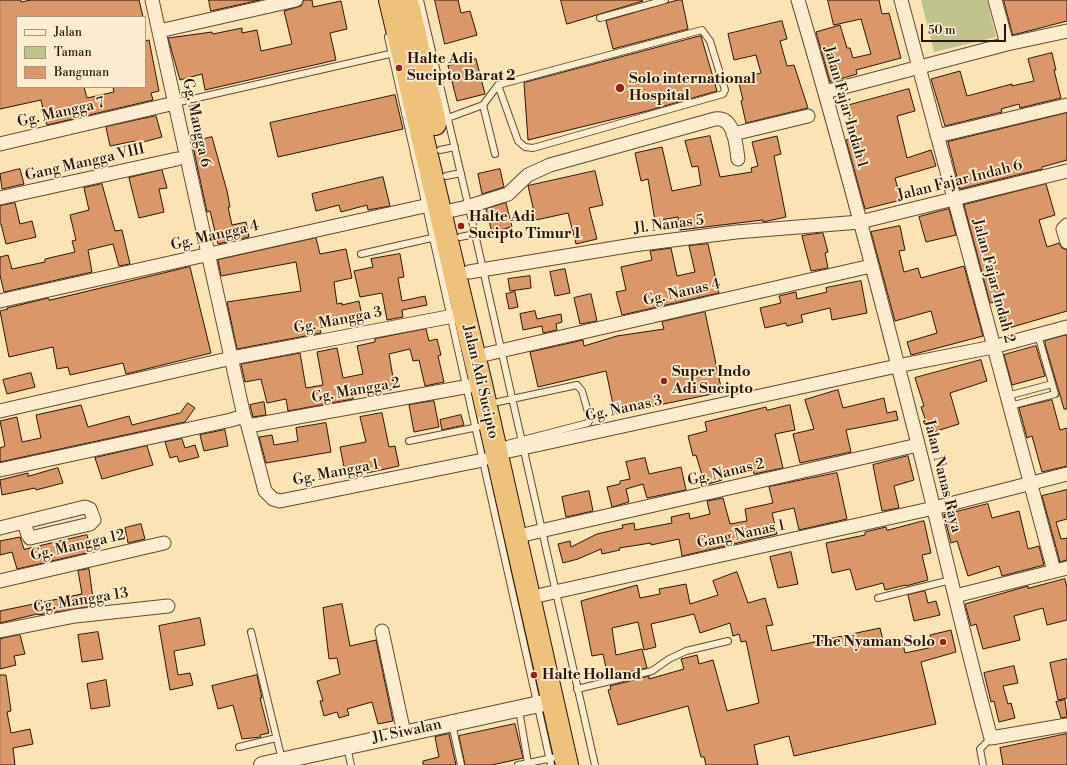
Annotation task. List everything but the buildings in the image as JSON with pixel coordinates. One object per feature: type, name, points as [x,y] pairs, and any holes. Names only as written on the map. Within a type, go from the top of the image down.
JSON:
[{"type":"highway","name":"Jalan Adi Sucipto","points":[[394,4],[420,28],[429,64],[426,118]]},
{"type":"highway","name":"Jalan Adi Sucipto","points":[[394,4],[397,52],[426,118],[445,207],[453,236],[457,315],[485,396],[507,451],[534,533],[532,603],[545,703],[563,762]]},
{"type":"highway","name":"Jalan Adi Sucipto","points":[[453,236],[476,270],[493,352],[485,396],[483,426],[507,451]]},
{"type":"highway","name":"Jalan Adi Sucipto","points":[[507,451],[497,491],[532,603],[563,762]]},
{"type":"street","name":"Gg. Mangga 6","points":[[152,0],[232,358]]},
{"type":"street","points":[[159,31],[296,0]]},
{"type":"street","name":"Jalan Fajar Indah 1","points":[[798,0],[825,92],[860,222]]},
{"type":"street","name":"Jalan Fajar Indah 2","points":[[901,0],[993,347],[1032,484],[1054,571]]},
{"type":"street","points":[[995,0],[1007,44]]},
{"type":"street","points":[[825,92],[1007,44],[1067,31]]},
{"type":"street","name":"Gg. Mangga 7","points":[[0,144],[175,103]]},
{"type":"street","points":[[938,136],[1067,105]]},
{"type":"street","points":[[738,159],[733,134],[808,116]]},
{"type":"street","name":"Gg. Mangga 4","points":[[0,301],[208,254],[508,194],[528,175],[550,165],[715,119],[726,121],[733,134]]},
{"type":"street","name":"Gang Mangga VIII","points":[[0,198],[177,158]]},
{"type":"street","name":"Jalan Fajar Indah 6","points":[[860,222],[1067,171]]},
{"type":"street","name":"Jalan Nanas Raya","points":[[860,222],[934,508],[991,738]]},
{"type":"street","name":"Jl. Nanas 5","points":[[476,270],[633,245],[736,232],[860,222]]},
{"type":"street","points":[[1067,225],[1064,229],[1067,242]]},
{"type":"street","name":"Gg. Nanas 4","points":[[493,352],[871,266]]},
{"type":"street","name":"Gg. Mangga 3","points":[[0,411],[232,358],[457,315]]},
{"type":"street","name":"Gg. Nanas 3","points":[[507,451],[897,366],[993,347],[1067,327]]},
{"type":"street","name":"Gg. Mangga 1","points":[[232,358],[246,421],[265,491],[272,499],[280,501],[507,451]]},
{"type":"street","name":"Gg. Mangga 2","points":[[0,470],[231,420],[246,421],[485,396]]},
{"type":"street","name":"Gg. Nanas 2","points":[[534,533],[918,445]]},
{"type":"street","name":"Gang Nanas 1","points":[[532,603],[934,508],[1067,474]]},
{"type":"street","points":[[0,528],[24,522],[86,507],[90,509],[94,520],[90,524],[30,538],[24,522]]},
{"type":"street","name":"Gg. Mangga 12","points":[[0,581],[164,543]]},
{"type":"street","points":[[955,596],[1067,568]]},
{"type":"street","name":"Gg. Mangga 13","points":[[0,631],[75,616],[168,606]]},
{"type":"street","points":[[382,631],[404,733]]},
{"type":"street","name":"Jl. Siwalan","points":[[262,765],[282,760],[300,761],[346,746],[545,703]]},
{"type":"street","points":[[991,738],[1067,726]]},
{"type":"lane","name":"Jalan Adi Sucipto","points":[[420,0],[420,28]]},
{"type":"lane","points":[[600,18],[665,0]]},
{"type":"lane","points":[[426,118],[483,105],[498,85],[702,30],[710,41],[725,90],[719,97],[528,148],[521,145],[518,141],[498,85]]},
{"type":"lane","name":"Jalan Adi Sucipto","points":[[386,32],[397,52]]},
{"type":"lane","points":[[175,103],[397,52]]},
{"type":"lane","points":[[483,105],[495,154]]},
{"type":"lane","name":"Jalan Adi Sucipto","points":[[426,118],[440,178]]},
{"type":"lane","points":[[361,254],[453,236]]},
{"type":"lane","points":[[1009,401],[1055,394],[1038,335]]},
{"type":"lane","points":[[485,396],[577,384],[582,391],[590,419],[588,423],[507,451]]},
{"type":"lane","points":[[1009,401],[1052,384]]},
{"type":"lane","points":[[409,441],[483,426]]},
{"type":"lane","points":[[878,598],[951,580]]},
{"type":"lane","name":"Jalan Adi Sucipto","points":[[532,603],[577,689],[595,765]]},
{"type":"lane","points":[[251,632],[282,760]]},
{"type":"lane","points":[[577,689],[652,671],[669,659],[686,651],[728,641]]},
{"type":"lane","points":[[519,708],[528,763]]},
{"type":"lane","points":[[451,723],[460,765]]},
{"type":"lane","points":[[238,747],[276,738]]},
{"type":"lane","points":[[983,765],[980,749],[991,738]]},
{"type":"lane","points":[[346,746],[351,765]]},
{"type":"lane","points":[[518,765],[528,763],[563,762]]},
{"type":"green space","points":[[921,0],[987,0],[996,37],[934,52]]},
{"type":"place","name":"Halte Adi Sucipto Barat 2","points":[[399,68]]},
{"type":"place","name":"Solo international Hospital","points":[[620,88]]},
{"type":"place","name":"Halte Adi Sucipto Timur 1","points":[[461,226]]},
{"type":"place","name":"Super Indo Adi Sucipto","points":[[664,381]]},
{"type":"place","name":"The Nyaman Solo","points":[[943,642]]},
{"type":"place","name":"Halte Holland","points":[[534,675]]}]
